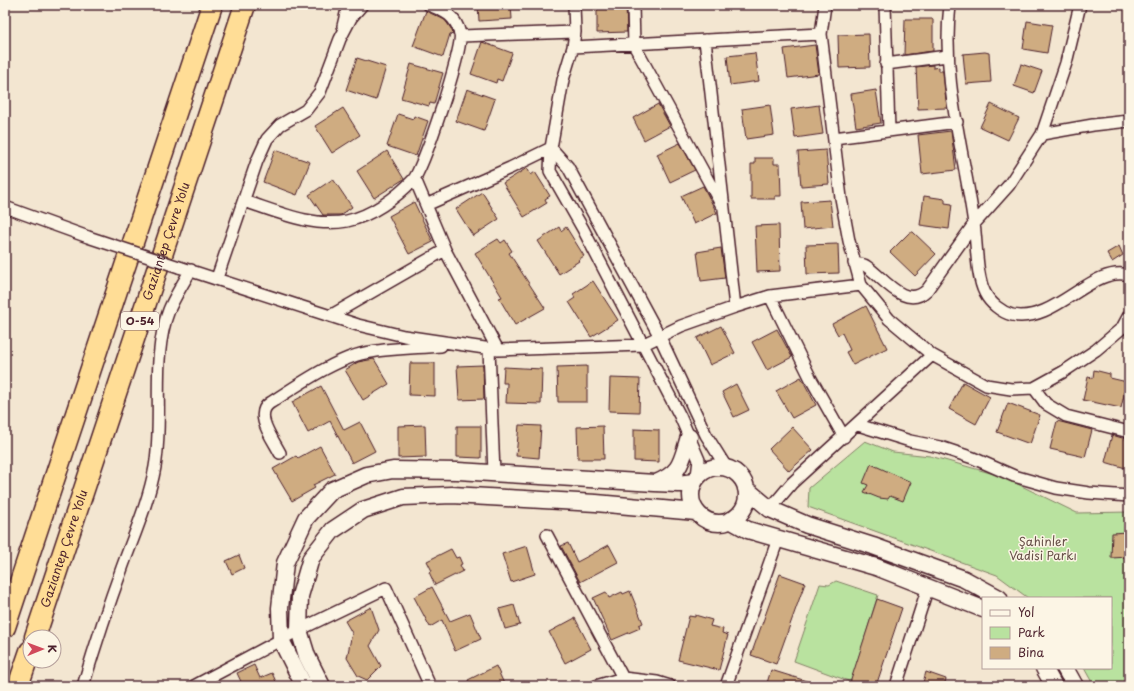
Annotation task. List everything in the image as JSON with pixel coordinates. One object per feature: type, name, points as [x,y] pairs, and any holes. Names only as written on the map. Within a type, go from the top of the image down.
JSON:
[{"type":"highway","name":"O-54","points":[[5,627],[212,5]]},
{"type":"highway","name":"Gaziantep Çevre Yolu","points":[[38,629],[245,5]]},
{"type":"highway","points":[[18,686],[24,669]]},
{"type":"street","points":[[340,39],[348,5]]},
{"type":"street","points":[[217,278],[267,139],[280,125],[306,110],[320,92],[340,39],[351,18],[362,5]]},
{"type":"street","points":[[244,201],[308,221],[326,224],[348,221],[380,208],[415,179],[436,126],[457,60],[461,36],[456,20],[445,11],[429,5]]},
{"type":"street","points":[[574,5],[575,32],[573,47],[563,80],[551,148],[550,170],[583,229],[642,345],[664,384],[699,460],[691,500],[696,512],[706,520],[712,522],[730,520],[744,508],[746,489]]},
{"type":"street","points":[[633,5],[634,45],[724,208]]},
{"type":"street","points":[[825,5],[821,34],[841,198],[854,263],[861,285],[889,319],[932,356],[986,385],[1011,389],[1034,388],[1096,350],[1125,329],[1129,315]]},
{"type":"street","points":[[885,5],[888,131]]},
{"type":"street","points":[[950,5],[947,56],[974,224],[979,272],[984,293],[998,309],[1013,315],[1032,314],[1055,306],[1106,274],[1123,273],[1129,275]]},
{"type":"street","points":[[854,263],[866,265],[898,292],[912,297],[920,296],[927,290],[974,224],[1008,185],[1042,134],[1066,64],[1080,5]]},
{"type":"street","points":[[461,36],[575,32]]},
{"type":"street","points":[[573,47],[821,34]]},
{"type":"street","points":[[705,40],[735,307]]},
{"type":"street","points":[[886,64],[947,56]]},
{"type":"street","points":[[834,138],[957,122]]},
{"type":"street","points":[[1042,134],[1093,125],[1129,122]]},
{"type":"street","points":[[426,205],[551,148]]},
{"type":"street","points":[[551,148],[568,167],[660,337],[706,435],[726,467]]},
{"type":"street","points":[[415,179],[445,250],[493,349],[494,473]]},
{"type":"street","points":[[5,207],[88,237],[330,316],[389,332],[460,345],[493,349],[642,345],[681,326],[770,296],[861,285]]},
{"type":"street","points":[[330,316],[445,250]]},
{"type":"street","points":[[83,686],[119,575],[149,493],[155,466],[158,436],[159,356],[163,330],[169,310],[191,270]]},
{"type":"street","points":[[770,296],[811,379],[844,437]]},
{"type":"street","points":[[280,453],[264,421],[262,413],[265,406],[305,380],[346,359],[370,352],[460,345]]},
{"type":"street","points":[[770,509],[792,484],[932,356]]},
{"type":"street","points":[[1034,388],[1046,404],[1066,416],[1129,432]]},
{"type":"street","points":[[858,425],[910,441],[940,447],[973,458],[1014,476],[1056,488],[1089,494],[1129,496]]},
{"type":"street","points":[[655,483],[666,479],[679,469],[689,437]]},
{"type":"street","points":[[304,686],[281,640],[280,608],[285,563],[306,518],[332,490],[366,475],[393,470],[494,473],[678,484],[695,479],[707,469],[719,466],[726,467],[737,473],[746,489],[770,509],[807,525],[873,546],[964,579],[997,597]]},
{"type":"street","points":[[322,686],[307,656],[299,630],[300,596],[311,558],[333,530],[363,510],[402,497],[452,495],[647,506],[696,512]]},
{"type":"street","points":[[730,520],[748,530],[876,567],[982,609]]},
{"type":"street","points":[[547,535],[623,678]]},
{"type":"street","points":[[726,686],[778,539]]},
{"type":"street","points":[[896,686],[928,587]]},
{"type":"street","points":[[194,686],[299,630],[386,588],[430,686]]},
{"type":"street","points":[[1045,669],[1054,686]]},
{"type":"street","points":[[1066,669],[1074,686]]},
{"type":"street","points":[[596,686],[623,678],[670,686]]},
{"type":"green space","name":"Şahinler Vadisi Parkı","points":[[865,441],[893,452],[930,456],[1001,476],[1077,513],[1129,512],[1129,686],[1094,686],[1085,669],[1112,669],[1112,597],[1027,597],[997,575],[808,507],[809,488]]},
{"type":"green space","points":[[836,581],[878,595],[851,682],[794,661],[820,584],[829,585]]},
{"type":"building","points":[[478,5],[511,5],[512,19],[479,21]]},
{"type":"building","points":[[597,5],[626,5],[627,32],[597,33]]},
{"type":"building","points":[[426,11],[445,20],[452,30],[453,35],[450,34],[443,57],[413,46]]},
{"type":"building","points":[[905,19],[933,19],[933,51],[904,55]]},
{"type":"building","points":[[1027,21],[1052,25],[1047,53],[1023,49]]},
{"type":"building","points":[[869,34],[870,67],[839,68],[838,35]]},
{"type":"building","points":[[482,42],[512,53],[502,81],[497,79],[496,83],[471,74]]},
{"type":"building","points":[[815,45],[819,74],[788,78],[784,49]]},
{"type":"building","points":[[755,53],[759,81],[730,85],[727,56]]},
{"type":"building","points":[[989,53],[991,82],[966,84],[963,54]]},
{"type":"building","points":[[357,58],[386,67],[376,100],[346,90]]},
{"type":"building","points":[[411,64],[443,73],[434,104],[430,103],[429,106],[401,98]]},
{"type":"building","points":[[1021,64],[1042,71],[1034,93],[1014,86]]},
{"type":"building","points":[[933,65],[933,68],[939,67],[939,71],[943,71],[947,108],[918,109],[916,67]]},
{"type":"building","points":[[467,89],[495,99],[484,131],[456,121]]},
{"type":"building","points":[[876,90],[881,123],[856,127],[851,94]]},
{"type":"building","points":[[658,104],[670,126],[644,140],[633,118]]},
{"type":"building","points":[[991,104],[1019,118],[1008,140],[980,127]]},
{"type":"building","points":[[770,105],[774,135],[746,139],[742,109]]},
{"type":"building","points":[[819,105],[823,134],[795,138],[791,109]]},
{"type":"building","points":[[343,108],[360,135],[332,153],[315,126]]},
{"type":"building","points":[[398,114],[413,119],[414,116],[428,121],[416,156],[387,146]]},
{"type":"building","points":[[951,131],[956,170],[922,174],[918,135]]},
{"type":"building","points":[[680,143],[695,170],[670,182],[657,154]]},
{"type":"building","points":[[275,150],[310,162],[297,195],[263,182]]},
{"type":"building","points":[[826,150],[829,184],[801,186],[798,152]]},
{"type":"building","points":[[387,151],[404,179],[374,198],[357,171]]},
{"type":"building","points":[[755,158],[774,158],[774,164],[780,164],[781,196],[775,196],[775,199],[751,199],[751,164],[755,164]]},
{"type":"building","points":[[527,168],[531,175],[535,172],[550,196],[545,199],[547,203],[524,217],[503,183]]},
{"type":"building","points":[[333,179],[352,207],[341,215],[323,215],[309,195]]},
{"type":"building","points":[[703,186],[717,213],[694,224],[681,196]]},
{"type":"building","points":[[482,192],[499,219],[473,236],[456,209]]},
{"type":"building","points":[[924,196],[945,199],[945,203],[952,204],[949,229],[920,225]]},
{"type":"building","points":[[830,200],[833,226],[803,229],[801,202]]},
{"type":"building","points":[[414,202],[433,242],[409,254],[389,216]]},
{"type":"building","points":[[779,225],[780,271],[757,272],[755,226]]},
{"type":"building","points":[[559,227],[561,231],[566,227],[584,256],[559,274],[538,241]]},
{"type":"building","points":[[910,232],[913,232],[936,254],[915,276],[890,252]]},
{"type":"building","points":[[498,239],[501,243],[505,240],[512,251],[509,253],[545,308],[515,325],[499,298],[502,297],[475,253]]},
{"type":"building","points":[[838,244],[839,273],[807,274],[806,245]]},
{"type":"building","points":[[1119,246],[1123,255],[1112,262],[1107,253]]},
{"type":"building","points":[[721,248],[725,278],[701,281],[697,252]]},
{"type":"building","points":[[593,281],[618,320],[591,337],[569,302],[575,298],[573,294]]},
{"type":"building","points":[[866,306],[887,348],[853,365],[846,352],[850,350],[842,333],[838,335],[832,324]]},
{"type":"building","points":[[721,326],[735,353],[710,365],[697,338]]},
{"type":"building","points":[[777,329],[792,357],[767,370],[752,342]]},
{"type":"building","points":[[374,359],[389,384],[363,400],[345,370],[358,362]]},
{"type":"building","points":[[410,363],[435,363],[435,396],[409,395]]},
{"type":"building","points":[[483,365],[484,399],[459,400],[457,366]]},
{"type":"building","points":[[587,366],[587,402],[558,402],[557,367]]},
{"type":"building","points":[[504,367],[542,369],[541,404],[506,403],[507,383],[503,383]]},
{"type":"building","points":[[1094,370],[1110,374],[1110,378],[1127,382],[1121,408],[1083,400],[1088,377],[1093,378]]},
{"type":"building","points":[[801,377],[816,405],[792,418],[776,391]]},
{"type":"building","points":[[610,378],[640,379],[639,412],[609,411]]},
{"type":"building","points":[[963,382],[990,397],[976,424],[949,409]]},
{"type":"building","points":[[736,384],[749,410],[734,417],[722,392]]},
{"type":"building","points":[[321,386],[344,430],[360,422],[375,451],[352,463],[330,421],[308,433],[292,402]]},
{"type":"building","points":[[1008,403],[1040,415],[1030,444],[997,432]]},
{"type":"building","points":[[1057,421],[1092,430],[1085,457],[1050,449]]},
{"type":"building","points":[[425,425],[426,457],[398,458],[398,426]]},
{"type":"building","points":[[519,425],[541,426],[539,458],[516,456]]},
{"type":"building","points":[[457,426],[481,426],[481,458],[457,457]]},
{"type":"building","points":[[603,426],[604,459],[578,459],[577,427]]},
{"type":"building","points":[[792,427],[813,450],[789,471],[769,449]]},
{"type":"building","points":[[634,429],[659,430],[659,462],[634,461]]},
{"type":"building","points":[[1112,435],[1129,440],[1129,469],[1105,462]]},
{"type":"building","points":[[320,446],[335,474],[313,485],[315,488],[292,501],[273,469],[296,456],[298,458]]},
{"type":"building","points":[[871,464],[911,482],[903,501],[890,496],[888,499],[879,498],[864,492],[868,485],[863,483]]},
{"type":"building","points":[[1128,532],[1129,557],[1111,558],[1112,533]]},
{"type":"building","points":[[568,543],[577,562],[609,545],[618,562],[580,582],[561,546]]},
{"type":"building","points":[[527,546],[535,574],[511,582],[502,554]]},
{"type":"building","points":[[451,549],[456,558],[459,557],[462,564],[460,565],[463,571],[435,585],[429,572],[432,571],[427,561]]},
{"type":"building","points":[[239,555],[244,568],[232,574],[226,561]]},
{"type":"building","points":[[780,574],[805,583],[776,664],[751,655]]},
{"type":"building","points":[[432,587],[450,621],[470,613],[481,639],[455,651],[442,620],[430,627],[414,597]]},
{"type":"building","points":[[630,591],[643,623],[639,625],[640,628],[612,640],[593,598],[606,592],[609,598],[622,592],[623,594]]},
{"type":"building","points":[[877,599],[902,608],[876,686],[849,686]]},
{"type":"building","points":[[514,605],[520,625],[505,629],[499,609]]},
{"type":"building","points":[[371,607],[379,630],[370,646],[381,666],[367,680],[358,676],[347,658],[352,633],[345,621]]},
{"type":"building","points":[[695,615],[712,620],[710,626],[723,629],[722,633],[728,635],[719,670],[678,660],[689,616],[695,617]]},
{"type":"building","points":[[575,618],[591,649],[565,663],[549,632]]},
{"type":"building","points":[[254,665],[260,678],[272,673],[278,686],[243,686],[237,673]]},
{"type":"building","points":[[496,666],[505,686],[470,686],[468,680]]},
{"type":"building","points":[[771,670],[816,684],[815,686],[766,686]]},
{"type":"building","points":[[926,672],[946,679],[944,686],[922,686]]}]
